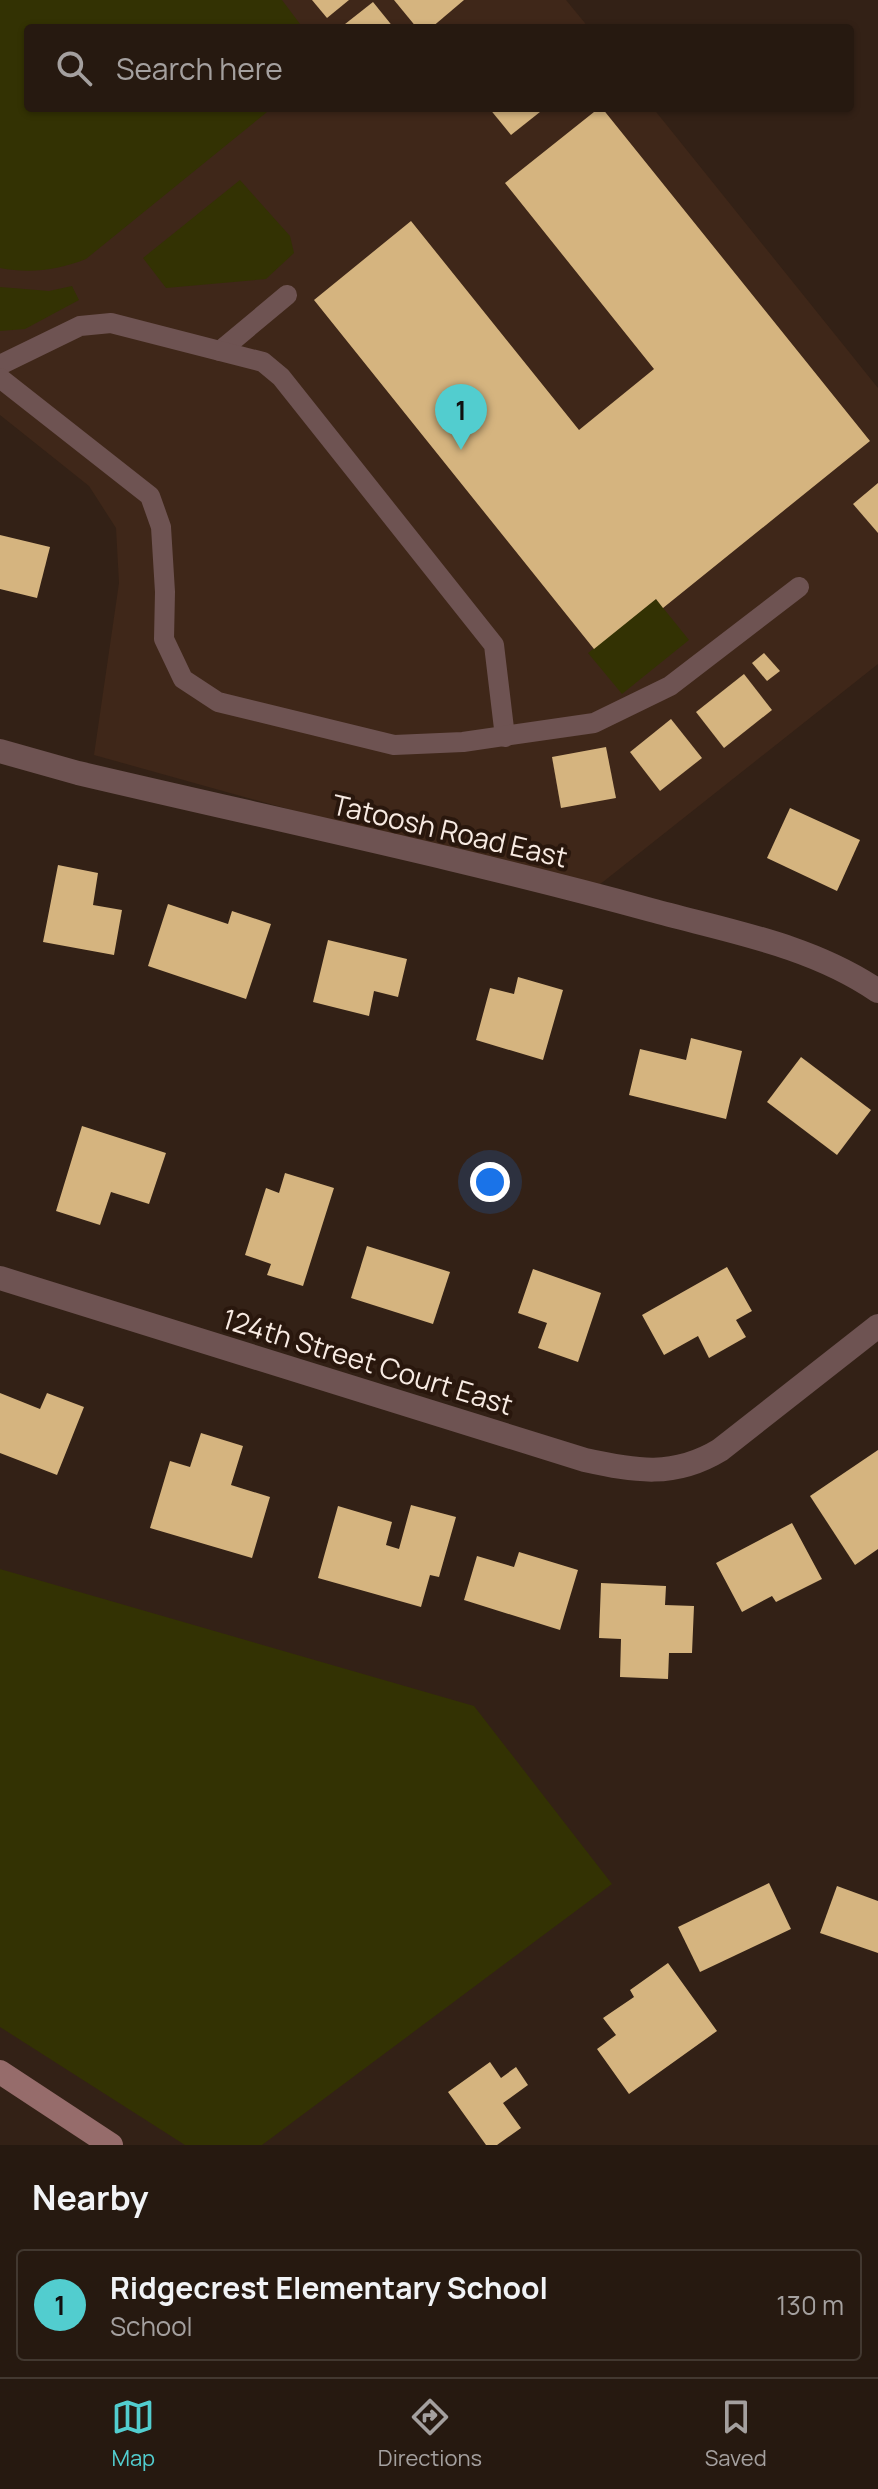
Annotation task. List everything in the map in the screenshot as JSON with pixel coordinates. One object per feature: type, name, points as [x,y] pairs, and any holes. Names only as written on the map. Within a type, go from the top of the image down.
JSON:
[{"type":"main road","points":[[0,2072],[111,2145]]},
{"type":"street","name":"Tatoosh Road East","points":[[0,751],[78,773],[605,897],[803,952],[842,968],[878,991]]},
{"type":"street","name":"124th Street Court East","points":[[0,1278],[585,1460],[647,1470],[678,1469],[720,1450],[878,1326]]},
{"type":"lane","points":[[220,351],[287,295]]},
{"type":"lane","points":[[0,365],[80,326],[111,323],[263,362],[281,377],[494,645],[505,737]]},
{"type":"lane","points":[[0,378],[150,496],[161,527],[164,639],[183,679],[218,702],[394,745],[463,742],[594,723],[670,686],[799,587]]},
{"type":"shaded area","points":[[0,0],[566,0],[586,24],[24,24],[24,112],[656,112],[878,388],[878,664],[589,893],[94,755],[119,583],[116,528],[89,486],[0,415]]},
{"type":"shaded area","points":[[0,0],[282,0],[300,24],[24,24],[24,112],[267,112],[86,259],[44,270],[0,268]]},
{"type":"shaded area","points":[[240,180],[290,236],[294,253],[266,279],[166,288],[143,258]]},
{"type":"shaded area","points":[[72,286],[79,300],[25,329],[0,331],[0,287],[49,291]]},
{"type":"shaded area","points":[[656,599],[689,640],[622,694],[588,653]]},
{"type":"shaded area","points":[[0,1569],[474,1706],[612,1884],[262,2145],[185,2145],[0,2027]]},
{"type":"building","points":[[312,0],[349,0],[327,18]]},
{"type":"building","points":[[394,0],[464,0],[436,24],[414,24]]},
{"type":"building","points":[[373,2],[391,24],[345,24]]},
{"type":"building","points":[[492,112],[540,112],[511,135]]},
{"type":"building","points":[[594,112],[605,112],[870,441],[663,608],[656,599],[594,649],[314,300],[411,221],[579,430],[654,369],[505,183]]},
{"type":"building","points":[[878,483],[878,533],[853,504]]},
{"type":"building","points":[[0,535],[50,547],[37,598],[0,589]]},
{"type":"building","points":[[764,653],[780,671],[767,681],[752,663]]},
{"type":"building","points":[[744,674],[772,710],[724,748],[696,712]]},
{"type":"building","points":[[671,719],[702,758],[660,791],[630,752]]},
{"type":"building","points":[[606,747],[616,798],[561,808],[552,757]]},
{"type":"building","points":[[790,808],[860,840],[837,891],[767,858]]},
{"type":"building","points":[[58,865],[98,873],[93,905],[122,910],[114,955],[43,942]]},
{"type":"building","points":[[168,904],[228,924],[232,911],[271,924],[246,999],[148,966]]},
{"type":"building","points":[[328,940],[407,959],[398,997],[374,991],[369,1016],[313,1002]]},
{"type":"building","points":[[518,977],[563,990],[543,1060],[476,1040],[490,988],[514,994]]},
{"type":"building","points":[[691,1038],[742,1051],[726,1119],[629,1095],[640,1049],[686,1060]]},
{"type":"building","points":[[801,1057],[871,1110],[837,1155],[767,1102]]},
{"type":"building","points":[[82,1126],[166,1153],[149,1204],[111,1192],[100,1225],[56,1211]]},
{"type":"building","points":[[285,1173],[334,1188],[303,1286],[267,1275],[271,1264],[245,1255],[266,1188],[279,1193]]},
{"type":"building","points":[[367,1246],[450,1272],[433,1324],[351,1298]]},
{"type":"building","points":[[727,1267],[752,1311],[736,1320],[746,1337],[709,1358],[698,1336],[664,1355],[642,1315]]},
{"type":"building","points":[[533,1269],[601,1293],[578,1362],[538,1348],[547,1323],[518,1313]]},
{"type":"building","points":[[0,1393],[40,1409],[47,1393],[84,1407],[57,1475],[0,1453]]},
{"type":"building","points":[[201,1433],[243,1446],[231,1485],[270,1497],[252,1558],[150,1528],[170,1461],[190,1467]]},
{"type":"building","points":[[878,1450],[878,1549],[855,1565],[810,1496]]},
{"type":"building","points":[[411,1505],[456,1517],[439,1577],[430,1575],[421,1607],[318,1578],[338,1506],[392,1522],[386,1545],[399,1549]]},
{"type":"building","points":[[792,1523],[822,1579],[776,1602],[772,1596],[742,1612],[716,1563]]},
{"type":"building","points":[[519,1552],[578,1570],[560,1630],[464,1600],[477,1556],[514,1567]]},
{"type":"building","points":[[601,1583],[666,1586],[665,1605],[694,1606],[692,1653],[669,1653],[668,1679],[620,1677],[621,1639],[599,1638]]},
{"type":"building","points":[[769,1883],[791,1929],[700,1972],[678,1927]]},
{"type":"building","points":[[837,1886],[878,1901],[878,1953],[820,1933]]},
{"type":"building","points":[[668,1963],[717,2031],[629,2094],[597,2049],[616,2035],[603,2018],[634,1997],[630,1990]]},
{"type":"building","points":[[490,2062],[501,2078],[516,2067],[528,2085],[503,2103],[521,2128],[497,2145],[486,2145],[448,2092]]},
{"type":"place","name":"Ridgecrest Elementary School","points":[[461,450]]}]
